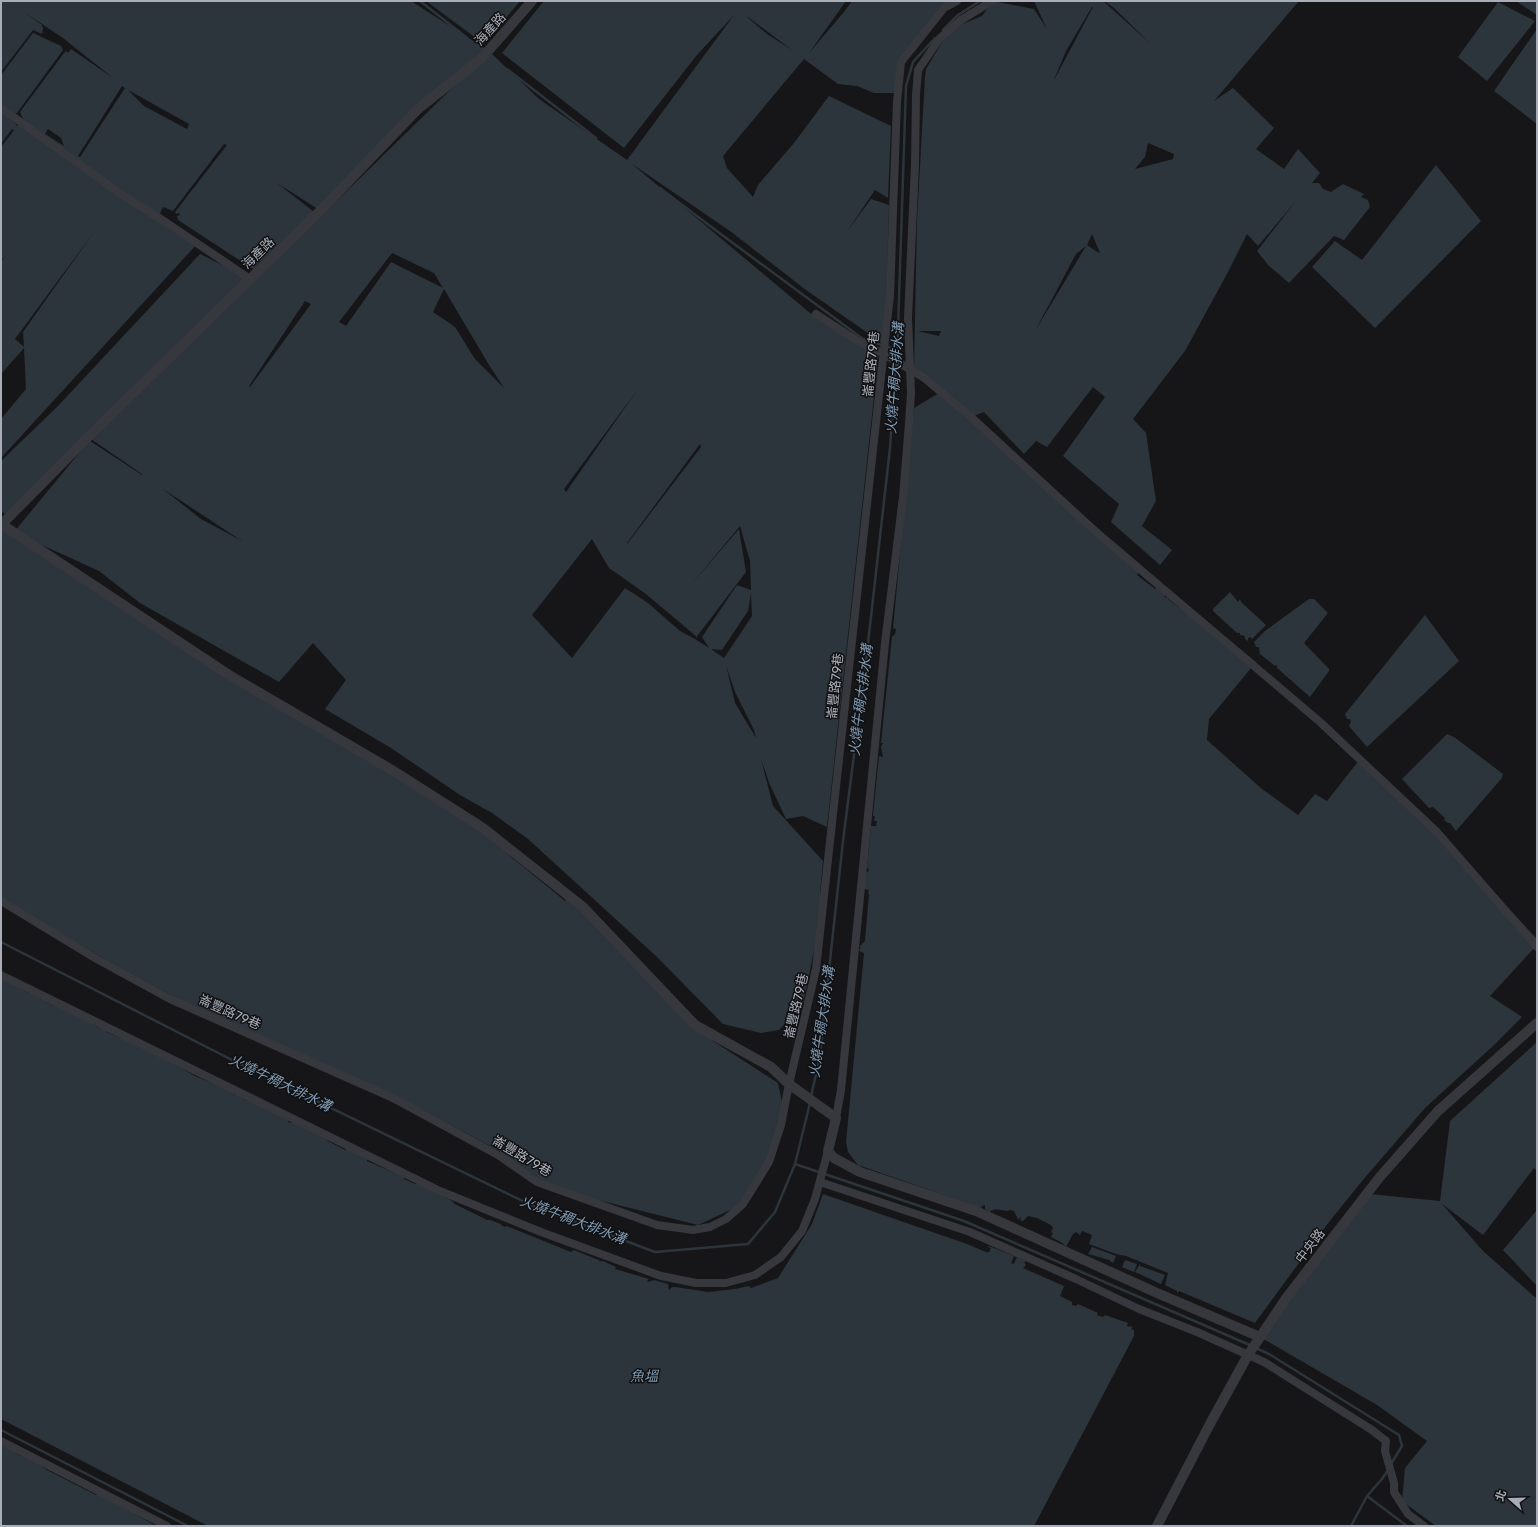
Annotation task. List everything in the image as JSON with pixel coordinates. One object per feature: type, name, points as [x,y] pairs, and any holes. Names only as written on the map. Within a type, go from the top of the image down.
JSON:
[{"type":"street","name":"海產路","points":[[1,524],[320,211],[418,109],[482,58],[532,1]]},
{"type":"street","name":"崙豐路79巷","points":[[1,902],[96,958],[170,999],[393,1098],[498,1155],[537,1182],[657,1225],[693,1230],[710,1227],[726,1219],[743,1204],[769,1162],[781,1125],[816,969],[890,295],[896,102],[901,62],[944,8],[957,1]]},
{"type":"street","points":[[1,975],[440,1191],[556,1237],[661,1276],[696,1283],[726,1283],[755,1275],[781,1257],[802,1231],[815,1200],[836,1118],[841,1090],[885,643],[903,497],[909,423],[910,393],[908,318],[918,70],[940,38],[961,20],[992,1]]},
{"type":"street","points":[[1,108],[118,192],[250,279]]},
{"type":"street","points":[[816,314],[856,340],[909,368],[923,378],[970,417],[1096,532],[1320,722],[1437,832],[1537,946]]},
{"type":"street","points":[[1,524],[229,675],[392,770],[483,828],[583,907],[696,1025],[771,1067],[789,1084],[836,1118]]},
{"type":"street","name":"中央路","points":[[1158,1526],[1211,1422],[1248,1356],[1288,1297],[1374,1185],[1408,1144],[1438,1111],[1537,1023]]},
{"type":"street","points":[[828,1151],[834,1158],[860,1172],[976,1211],[1157,1293],[1260,1337]]},
{"type":"street","points":[[820,1182],[970,1232],[1139,1309],[1197,1332],[1264,1362],[1372,1430],[1386,1441],[1385,1451],[1394,1483],[1394,1492],[1408,1514],[1424,1526]]},
{"type":"street","points":[[1,1441],[167,1526]]},
{"type":"water","points":[[1,1],[411,1],[489,51],[539,99],[627,160],[734,15],[697,55],[624,148],[502,53],[544,1],[846,1],[809,53],[852,1],[957,1],[944,8],[904,58],[897,93],[874,93],[857,86],[838,84],[804,59],[723,156],[727,168],[753,197],[758,185],[794,143],[829,96],[891,126],[888,198],[875,190],[846,233],[871,199],[889,205],[885,345],[806,290],[730,231],[632,164],[810,313],[879,351],[827,827],[803,816],[786,819],[770,785],[761,759],[773,806],[823,861],[820,893],[825,897],[803,1004],[779,1030],[761,1033],[723,1024],[656,956],[528,839],[492,813],[460,795],[391,748],[325,709],[346,680],[313,643],[279,682],[140,603],[99,571],[18,534],[212,664],[453,809],[565,901],[571,893],[636,958],[713,1041],[778,1083],[784,1112],[764,1174],[741,1205],[698,1225],[598,1200],[535,1179],[498,1150],[415,1106],[182,1001],[110,962],[1,898],[1,523],[14,532],[85,446],[11,519],[1,511],[1,461],[57,407],[200,254],[250,279],[318,219],[484,57],[424,106],[321,211],[277,183],[314,212],[253,269],[178,220],[177,216],[180,215],[179,213],[176,214],[175,212],[227,145],[224,144],[173,211],[163,207],[159,215],[129,194],[197,244],[1,458],[1,419],[26,389],[24,348],[1,374],[1,262],[7,254],[1,261],[1,147],[14,130],[12,129],[1,144],[1,112],[17,126],[23,119],[20,112],[64,53],[66,51],[68,53],[71,49],[113,78],[63,38],[24,12],[42,25],[42,34],[33,30],[1,72]],"holes":[[[748,17],[792,50],[767,34]],[[122,86],[125,88],[80,157],[78,156]],[[128,90],[189,124],[187,129],[144,106]],[[48,129],[61,138],[64,146],[45,134]],[[94,232],[23,332],[24,347],[15,339]],[[392,253],[434,273],[443,288],[391,262],[346,326],[339,322]],[[444,289],[504,388],[475,359],[455,327],[433,312]],[[305,301],[311,304],[250,387],[249,386]],[[638,389],[566,492],[564,489]],[[91,439],[142,474],[90,441]],[[700,444],[701,447],[627,544]],[[163,489],[242,541],[201,519]],[[740,526],[750,561],[751,590],[737,585],[702,637],[709,648],[680,631],[648,603],[625,588],[572,658],[532,615],[592,539],[609,568],[646,594],[697,637],[746,572],[739,529],[691,585]],[[751,593],[752,616],[724,658],[711,649],[722,650],[748,611]],[[726,665],[735,692],[754,730],[756,738],[735,703]]]},
{"type":"water","points":[[426,1],[520,1],[484,44]]},
{"type":"water","points":[[993,1],[1034,9],[1047,29],[1034,1],[1103,1],[1151,44],[1114,8],[1104,1],[1299,1],[1214,101],[1233,88],[1274,128],[1256,149],[1284,169],[1298,149],[1320,173],[1312,183],[1319,183],[1323,189],[1331,192],[1343,184],[1364,194],[1361,197],[1368,200],[1370,207],[1344,240],[1334,236],[1289,283],[1269,266],[1257,251],[1296,201],[1258,246],[1247,234],[1185,351],[1133,419],[1146,433],[1156,501],[1142,526],[1172,550],[1160,565],[1111,522],[1119,504],[1063,456],[1105,397],[1093,387],[1047,447],[1036,441],[1024,454],[984,412],[971,417],[914,371],[917,220],[926,69],[950,29],[982,16]],"holes":[[[1092,7],[1093,7],[1053,82],[1066,51]],[[1148,143],[1174,154],[1173,159],[1135,169],[1145,157]],[[1092,234],[1100,253],[1099,253],[1087,245]],[[1086,246],[1035,331],[1076,254]],[[918,331],[941,331],[939,336]]]},
{"type":"water","points":[[1516,1],[1537,1],[1537,15]]},
{"type":"water","points":[[1498,2],[1535,21],[1487,81],[1458,57]]},
{"type":"water","points":[[1537,29],[1537,124],[1494,91]]},
{"type":"water","points":[[33,33],[61,46],[63,50],[17,113],[14,114],[1,104],[1,75]]},
{"type":"water","points":[[1436,165],[1481,221],[1375,328],[1312,267],[1335,241],[1362,260]]},
{"type":"water","points":[[939,393],[1142,566],[1137,575],[1155,589],[1157,588],[1166,595],[1164,596],[1166,598],[1169,597],[1168,599],[1179,608],[1186,605],[1256,662],[1209,719],[1207,740],[1262,789],[1298,815],[1315,794],[1327,801],[1360,759],[1424,817],[1537,939],[1537,945],[1490,996],[1522,1017],[1493,1046],[1425,1108],[1329,1222],[1255,1323],[1179,1291],[1177,1293],[1177,1291],[1165,1285],[1168,1273],[1126,1256],[1089,1244],[1092,1235],[1082,1231],[1080,1235],[1076,1232],[1073,1234],[1066,1247],[1051,1237],[1053,1228],[1051,1225],[1037,1218],[1028,1216],[1023,1221],[1020,1220],[1021,1217],[1018,1219],[1014,1211],[1011,1210],[992,1210],[989,1212],[985,1209],[985,1205],[981,1208],[858,1165],[848,1152],[846,1142],[864,953],[859,951],[860,948],[861,949],[860,946],[865,941],[869,894],[869,890],[864,889],[866,872],[868,872],[869,869],[867,868],[871,826],[876,826],[877,821],[874,821],[875,816],[873,816],[879,756],[883,757],[881,747],[883,743],[881,743],[892,637],[895,634],[896,629],[893,628],[914,408]]},
{"type":"water","points":[[1230,592],[1238,602],[1240,599],[1241,602],[1266,625],[1252,639],[1250,637],[1248,638],[1248,641],[1245,639],[1245,636],[1237,633],[1213,611],[1213,609]]},
{"type":"water","points":[[1309,599],[1314,599],[1328,613],[1304,643],[1329,669],[1310,697],[1277,668],[1277,665],[1275,666],[1260,654],[1259,647],[1256,647],[1254,642],[1265,631]]},
{"type":"water","points":[[1425,615],[1459,661],[1367,747],[1349,726],[1351,722],[1350,719],[1347,719],[1345,714]]},
{"type":"water","points":[[1447,734],[1454,737],[1503,774],[1502,778],[1456,831],[1450,823],[1444,820],[1445,818],[1433,807],[1429,808],[1402,779]]},
{"type":"water","name":"魚塭","points":[[1,975],[28,993],[31,991],[55,1006],[58,1004],[99,1028],[102,1027],[107,1032],[120,1038],[124,1036],[197,1077],[236,1093],[233,1094],[235,1095],[238,1093],[246,1097],[242,1098],[247,1101],[250,1098],[280,1115],[278,1116],[282,1115],[289,1119],[288,1122],[291,1123],[292,1121],[325,1138],[323,1139],[327,1139],[326,1140],[345,1150],[346,1148],[367,1158],[367,1161],[404,1177],[404,1179],[415,1184],[417,1183],[487,1220],[501,1224],[505,1227],[507,1226],[571,1252],[574,1250],[601,1261],[599,1262],[603,1261],[616,1267],[615,1269],[649,1279],[647,1281],[648,1282],[654,1280],[668,1284],[669,1290],[672,1287],[675,1287],[708,1292],[749,1286],[751,1288],[778,1278],[812,1224],[823,1194],[986,1252],[989,1252],[991,1248],[988,1247],[989,1246],[1014,1256],[1011,1263],[1014,1264],[1017,1257],[1027,1261],[1024,1262],[1026,1265],[1023,1268],[1064,1286],[1060,1296],[1072,1302],[1072,1305],[1076,1306],[1078,1304],[1098,1313],[1097,1315],[1103,1317],[1105,1315],[1128,1323],[1127,1326],[1133,1327],[1131,1329],[1134,1330],[1134,1336],[1034,1526],[208,1526],[1,1419]]},
{"type":"water","points":[[1537,1042],[1537,1171],[1534,1168],[1483,1235],[1442,1204],[1483,1251],[1537,1299],[1537,1526],[1436,1526],[1402,1501],[1405,1468],[1427,1441],[1377,1405],[1260,1337],[1369,1194],[1440,1201],[1450,1121]]},
{"type":"water","points":[[1537,1210],[1537,1286],[1503,1250]]},
{"type":"water","points":[[1092,1247],[1116,1256],[1113,1263],[1109,1260],[1088,1254]]},
{"type":"water","points":[[1125,1260],[1137,1264],[1134,1272],[1122,1267]]},
{"type":"water","points":[[1140,1264],[1140,1266],[1165,1275],[1161,1284],[1135,1272]]},
{"type":"water","points":[[1,1444],[18,1452],[17,1454],[37,1462],[37,1464],[47,1470],[96,1495],[99,1493],[156,1526],[1,1526]]},
{"type":"waterway","points":[[420,1],[466,37]]},
{"type":"waterway","name":"火燒牛稠大排水溝","points":[[943,30],[958,15],[980,1]]},
{"type":"waterway","name":"火燒牛稠大排水溝","points":[[897,359],[906,86],[913,62],[935,38]]},
{"type":"waterway","points":[[507,69],[596,138]]},
{"type":"waterway","points":[[660,188],[863,339],[898,350]]},
{"type":"waterway","name":"火燒牛稠大排水溝","points":[[811,1096],[819,1062],[843,841],[866,661],[890,448],[896,364]]},
{"type":"waterway","name":"火燒牛稠大排水溝","points":[[1,942],[236,1062],[533,1206],[655,1252],[748,1244],[775,1212],[795,1164],[810,1103]]},
{"type":"waterway","points":[[795,1164],[964,1221],[1252,1346]]},
{"type":"waterway","points":[[1256,1348],[1269,1354],[1399,1435],[1402,1446],[1391,1464]]},
{"type":"waterway","points":[[1,1430],[188,1526]]},
{"type":"waterway","points":[[1351,1526],[1367,1496],[1388,1470]]},
{"type":"waterway","points":[[1367,1496],[1407,1526]]}]
